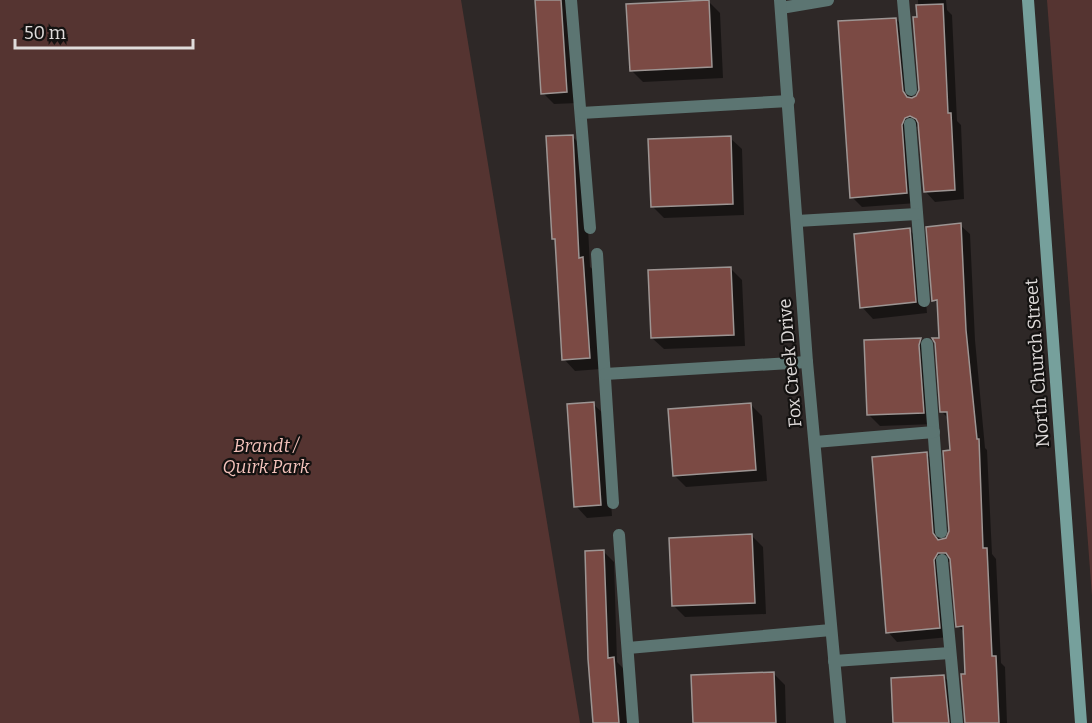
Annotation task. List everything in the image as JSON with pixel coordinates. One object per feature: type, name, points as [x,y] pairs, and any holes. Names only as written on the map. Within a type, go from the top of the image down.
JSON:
[{"type":"main road","name":"North Church Street","points":[[1028,0],[1081,723]]},
{"type":"street","points":[[571,0],[590,228]]},
{"type":"street","points":[[781,4],[828,0]]},
{"type":"street","points":[[903,0],[911,90]]},
{"type":"street","name":"Fox Creek Drive","points":[[781,4],[807,362],[840,723]]},
{"type":"street","points":[[581,113],[789,101]]},
{"type":"street","points":[[910,124],[924,301]]},
{"type":"street","points":[[798,222],[917,214]]},
{"type":"street","points":[[597,254],[613,503]]},
{"type":"street","points":[[927,344],[941,532]]},
{"type":"street","points":[[605,374],[807,362]]},
{"type":"street","points":[[815,442],[934,432]]},
{"type":"street","points":[[619,535],[633,723]]},
{"type":"street","points":[[942,560],[957,723]]},
{"type":"street","points":[[628,648],[831,630]]},
{"type":"street","points":[[834,661],[950,652]]},
{"type":"green space","name":"Brandt / Quirk Park","points":[[0,0],[461,0],[580,723],[0,723]]},
{"type":"green space","points":[[1047,0],[1092,0],[1092,596]]},
{"type":"building","points":[[535,0],[561,0],[567,92],[541,94]]},
{"type":"building","points":[[709,0],[712,67],[630,71],[626,4]]},
{"type":"building","points":[[943,4],[948,113],[951,113],[955,190],[924,192],[918,123],[910,116],[905,118],[902,125],[907,193],[850,198],[838,21],[896,18],[903,91],[907,97],[912,98],[919,90],[913,17],[917,17],[916,5]]},
{"type":"building","points":[[573,135],[579,258],[583,257],[590,358],[562,360],[546,136]]},
{"type":"building","points":[[731,136],[733,204],[651,207],[648,139]]},
{"type":"building","points":[[961,223],[966,330],[977,439],[979,439],[983,548],[987,548],[992,656],[996,656],[999,723],[965,723],[961,674],[965,674],[963,626],[956,627],[950,559],[946,553],[938,553],[934,560],[940,628],[886,633],[872,457],[927,452],[933,533],[938,540],[946,538],[949,531],[943,451],[950,450],[947,412],[940,412],[935,343],[932,338],[939,338],[937,300],[932,301],[926,227]]},
{"type":"building","points":[[910,228],[916,302],[860,308],[854,234]]},
{"type":"building","points":[[731,267],[734,335],[651,338],[648,270]]},
{"type":"building","points":[[921,338],[919,345],[924,413],[867,415],[864,340]]},
{"type":"building","points":[[594,402],[601,505],[574,507],[567,404]]},
{"type":"building","points":[[751,403],[756,470],[673,476],[668,409]]},
{"type":"building","points":[[752,534],[755,603],[672,606],[669,538]]},
{"type":"building","points":[[604,550],[608,658],[614,657],[619,723],[593,723],[588,659],[585,551]]},
{"type":"building","points":[[774,672],[776,723],[693,723],[691,675]]},
{"type":"building","points":[[944,675],[949,723],[893,723],[891,678]]}]
